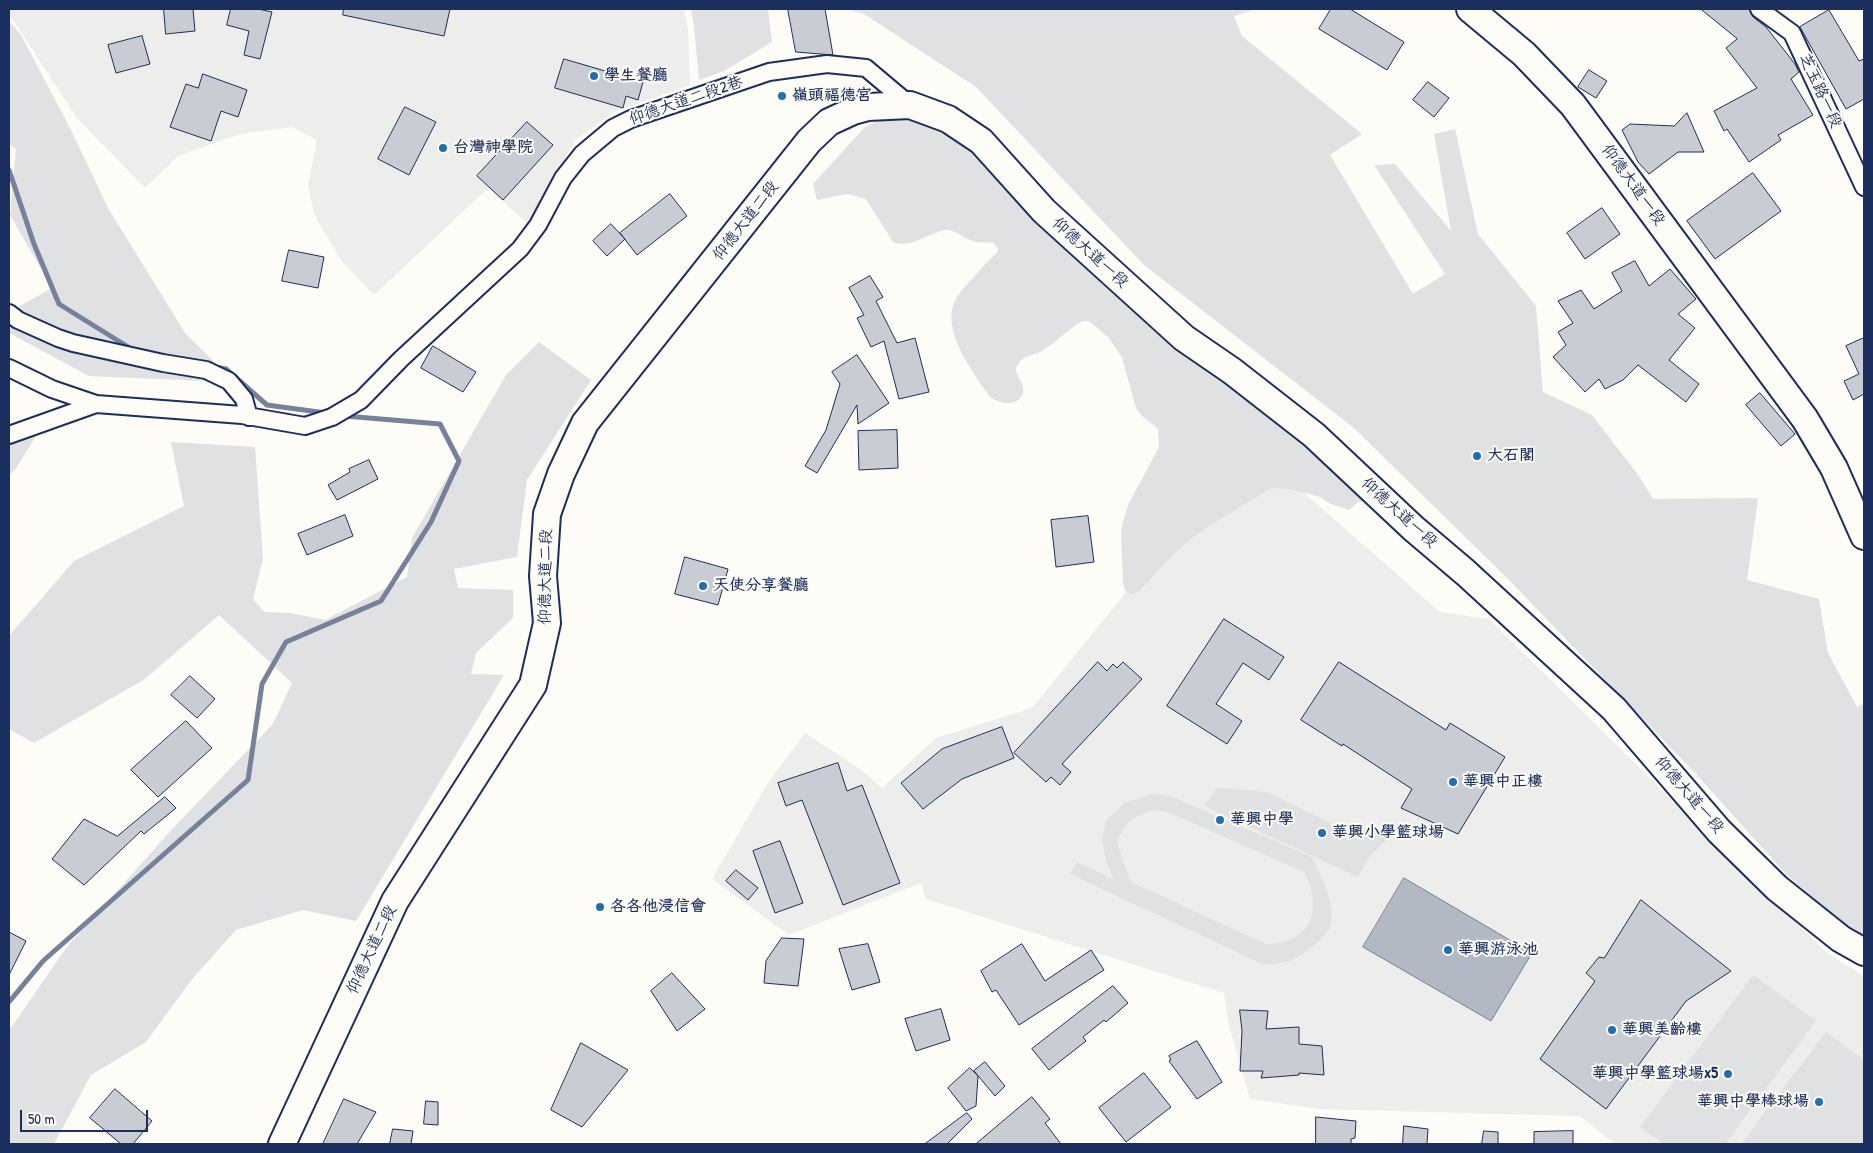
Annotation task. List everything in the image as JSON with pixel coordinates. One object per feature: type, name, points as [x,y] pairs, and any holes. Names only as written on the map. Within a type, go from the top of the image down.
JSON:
[{"type":"main road","name":"仰德大道一段","points":[[1470,9],[1524,54],[1573,105],[1585,121],[1805,419],[1834,468],[1864,536]]},
{"type":"main road","name":"仰德大道一段","points":[[910,105],[948,119],[981,141],[1044,211],[1184,338],[1232,370],[1314,435],[1413,528],[1614,709],[1719,831],[1776,888],[1841,939],[1864,952]]},
{"type":"main road","name":"仰德大道二段","points":[[282,1144],[395,901],[533,685],[546,623],[543,576],[547,514],[561,474],[585,423],[772,187],[820,130],[829,122],[842,115],[864,107],[910,105]]},
{"type":"street","name":"芝玉路一段","points":[[1759,9],[1792,33],[1864,187]]},
{"type":"street","name":"仰德大道二段2巷","points":[[248,417],[305,426],[332,417],[361,400],[401,358],[520,249],[538,225],[563,178],[582,154],[614,128],[631,119],[769,72],[827,64],[866,68],[910,105]]},
{"type":"street","points":[[9,314],[58,338],[74,343],[163,363],[206,370],[230,381],[244,399],[248,417],[168,408],[146,409],[96,404],[52,389],[9,368]]},
{"type":"street","points":[[9,435],[96,404]]},
{"type":"shaded area","name":"台灣神學院","points":[[9,9],[684,9],[688,29],[690,85],[614,112],[575,140],[539,207],[527,223],[488,188],[374,295],[341,260],[314,214],[308,185],[317,140],[292,127],[240,134],[178,156],[145,188],[77,118],[9,14]]},
{"type":"shaded area","points":[[691,9],[768,9],[772,42],[724,71],[699,80]]},
{"type":"shaded area","points":[[847,9],[1256,9],[1234,16],[1242,36],[1362,134],[1330,155],[1413,294],[1445,274],[1374,165],[1395,164],[1451,231],[1434,134],[1455,129],[1478,234],[1536,306],[1543,392],[1592,415],[1639,476],[1653,499],[1758,498],[1747,580],[1819,599],[1828,653],[1857,707],[1864,704],[1864,941],[1786,874],[1696,774],[1506,577],[1354,428],[1144,265],[976,87],[864,14]]},
{"type":"shaded area","points":[[9,21],[21,35],[71,130],[108,208],[185,333],[240,387],[205,381],[89,376],[9,333],[9,312],[52,288],[10,215],[16,149],[9,144]]},
{"type":"shaded area","points":[[898,112],[963,133],[1304,432],[1365,501],[1358,502],[1349,510],[1331,504],[1320,497],[1290,489],[1271,488],[1191,539],[1138,592],[1132,594],[1125,591],[1121,533],[1123,522],[1128,505],[1159,447],[1158,429],[1142,416],[1136,408],[1122,357],[1108,337],[1089,321],[1077,324],[1042,351],[1019,362],[1016,370],[1023,387],[1023,393],[1017,401],[1008,403],[994,399],[983,388],[962,354],[953,329],[951,317],[954,302],[964,287],[997,253],[998,249],[993,242],[976,242],[958,233],[945,230],[913,242],[900,244],[893,242],[866,199],[847,194],[817,200],[813,184],[865,127]]},
{"type":"shaded area","points":[[539,342],[591,380],[527,480],[517,557],[454,569],[458,588],[513,590],[513,618],[476,653],[471,674],[504,675],[356,921],[303,910],[236,930],[192,979],[146,1042],[91,1075],[54,1144],[9,1144],[9,1027],[11,1028],[66,948],[176,825],[273,724],[292,683],[219,615],[145,679],[34,743],[9,729],[9,636],[74,561],[184,506],[171,442],[255,447],[263,559],[253,599],[264,612],[290,613],[325,620],[407,577],[412,538],[506,375]]},
{"type":"shaded area","points":[[39,431],[15,470],[9,475],[9,443]]},
{"type":"shaded area","name":"華興中學","points":[[1277,469],[1440,612],[1489,619],[1826,952],[1864,976],[1864,1144],[1615,1144],[1580,1116],[1318,1109],[1250,1099],[1229,1026],[1224,993],[926,899],[921,883],[789,935],[712,879],[769,781],[805,733],[860,769],[882,788],[936,738],[1032,708],[1171,537]]},
{"type":"shaded area","name":"華興小學籃球場","points":[[1217,788],[1266,792],[1342,828],[1374,830],[1390,836],[1369,857],[1358,877],[1204,806]]},
{"type":"shaded area","points":[[1152,794],[1170,796],[1312,857],[1329,898],[1332,916],[1329,929],[1313,946],[1299,956],[1288,961],[1265,965],[1070,874],[1077,862],[1114,880],[1106,861],[1102,839],[1106,821],[1124,803]],"holes":[[[1154,810],[1168,812],[1304,872],[1310,886],[1313,911],[1303,931],[1294,938],[1266,944],[1131,882],[1117,841],[1131,820],[1136,817]]]},
{"type":"shaded area","name":"華興游泳池","points":[[1404,878],[1532,953],[1491,1021],[1363,947]]},
{"type":"shaded area","name":"華興中學籃球場x5","points":[[1753,975],[1816,1021],[1725,1144],[1664,1144],[1640,1127]]},
{"type":"shaded area","name":"華興中學棒球場","points":[[1826,1032],[1864,1060],[1864,1144],[1741,1144]]},
{"type":"building","points":[[164,9],[193,9],[195,31],[166,34]]},
{"type":"building","points":[[231,9],[258,9],[272,12],[260,59],[244,55],[249,31],[227,25]]},
{"type":"building","points":[[344,9],[450,9],[444,36],[343,15]]},
{"type":"building","points":[[788,9],[825,9],[833,55],[796,52]]},
{"type":"building","points":[[1331,9],[1350,9],[1404,42],[1387,70],[1319,29]]},
{"type":"building","points":[[1701,9],[1749,9],[1753,17],[1766,27],[1795,64],[1799,72],[1791,79],[1813,115],[1778,135],[1781,140],[1749,162],[1727,129],[1724,131],[1714,111],[1757,88],[1726,48],[1737,39]]},
{"type":"building","points":[[1829,10],[1859,61],[1864,59],[1864,99],[1846,109],[1800,27]]},
{"type":"building","points":[[142,36],[150,64],[116,73],[108,45]]},
{"type":"building","points":[[564,59],[643,82],[638,100],[626,96],[623,108],[555,88]]},
{"type":"building","points":[[1589,70],[1607,81],[1596,98],[1578,87]]},
{"type":"building","points":[[203,74],[247,90],[238,117],[221,111],[211,141],[170,127],[186,84],[198,88]]},
{"type":"building","points":[[1428,82],[1449,98],[1434,117],[1413,100]]},
{"type":"building","points":[[405,107],[436,122],[409,175],[378,159]]},
{"type":"building","points":[[1687,113],[1704,152],[1678,152],[1649,174],[1638,162],[1622,130],[1630,124],[1674,126]]},
{"type":"building","points":[[527,122],[553,145],[503,200],[477,176]]},
{"type":"building","points":[[1753,173],[1781,211],[1715,259],[1687,221]]},
{"type":"building","points":[[670,194],[687,216],[637,255],[620,233]]},
{"type":"building","points":[[1602,208],[1620,234],[1585,259],[1567,233]]},
{"type":"building","points":[[611,224],[625,239],[607,256],[593,241]]},
{"type":"building","points":[[289,250],[324,257],[318,288],[282,281]]},
{"type":"building","points":[[1635,261],[1649,286],[1670,269],[1696,299],[1678,314],[1695,328],[1669,360],[1699,384],[1686,402],[1638,365],[1623,380],[1605,389],[1599,379],[1585,392],[1553,357],[1566,345],[1558,332],[1573,323],[1558,301],[1581,290],[1594,309],[1622,291],[1612,273]]},
{"type":"building","points":[[870,276],[883,297],[876,301],[897,343],[915,338],[929,392],[899,399],[884,341],[871,347],[857,318],[864,315],[849,288]]},
{"type":"building","points":[[1864,338],[1864,394],[1853,400],[1844,381],[1859,374],[1846,346]]},
{"type":"building","points":[[433,346],[476,372],[463,392],[421,368]]},
{"type":"building","points":[[857,355],[889,403],[858,424],[857,405],[817,473],[805,466],[826,430],[840,384],[832,372]]},
{"type":"building","points":[[1760,393],[1795,434],[1781,446],[1746,405]]},
{"type":"building","points":[[897,430],[898,468],[859,470],[858,431]]},
{"type":"building","points":[[369,460],[378,479],[337,500],[328,485],[350,472],[349,469]]},
{"type":"building","points":[[345,515],[353,536],[307,555],[298,534]]},
{"type":"building","points":[[1088,516],[1094,562],[1056,567],[1051,520]]},
{"type":"building","points":[[685,557],[728,569],[718,605],[675,594]]},
{"type":"building","points":[[1224,619],[1284,657],[1269,680],[1243,663],[1216,704],[1242,721],[1227,744],[1167,706]]},
{"type":"building","points":[[1098,662],[1107,671],[1113,664],[1117,668],[1123,662],[1142,679],[1062,764],[1071,772],[1060,785],[1051,777],[1046,782],[1014,753]]},
{"type":"building","points":[[1339,662],[1446,730],[1450,723],[1505,757],[1458,834],[1401,808],[1412,789],[1343,744],[1342,746],[1301,720]]},
{"type":"building","points":[[190,676],[215,699],[197,718],[171,695]]},
{"type":"building","points":[[186,721],[212,748],[158,797],[131,770]]},
{"type":"building","points":[[1002,727],[1014,758],[962,779],[923,809],[901,783],[942,749]]},
{"type":"building","points":[[838,763],[847,791],[862,785],[900,883],[843,905],[802,800],[786,806],[778,783]]},
{"type":"building","points":[[165,797],[176,808],[144,834],[141,831],[84,885],[52,859],[84,819],[117,836]]},
{"type":"building","points":[[780,841],[803,903],[775,913],[753,851]]},
{"type":"building","points":[[736,870],[758,888],[748,900],[726,881]]},
{"type":"building","name":"華興美齡樓","points":[[1641,900],[1731,971],[1686,1001],[1606,1109],[1540,1059],[1595,981],[1586,973],[1599,957],[1604,958]]},
{"type":"building","points":[[9,932],[26,941],[9,975]]},
{"type":"building","points":[[782,938],[804,939],[798,986],[764,983],[766,961]]},
{"type":"building","points":[[868,944],[880,982],[852,990],[839,949]]},
{"type":"building","points":[[1022,944],[1045,981],[1091,950],[1104,970],[1019,1025],[996,990],[992,992],[981,971]]},
{"type":"building","points":[[672,973],[705,1009],[677,1031],[651,991]]},
{"type":"building","points":[[1113,986],[1128,1003],[1106,1022],[1104,1020],[1083,1037],[1086,1041],[1049,1070],[1032,1049]]},
{"type":"building","points":[[941,1009],[950,1040],[916,1051],[905,1019]]},
{"type":"building","points":[[1240,1010],[1268,1011],[1266,1029],[1299,1027],[1299,1044],[1322,1046],[1324,1075],[1299,1073],[1299,1075],[1261,1078],[1263,1071],[1240,1071],[1242,1031]]},
{"type":"building","points":[[1197,1041],[1222,1082],[1197,1099],[1169,1061],[1171,1060],[1169,1056]]},
{"type":"building","points":[[581,1043],[628,1070],[582,1127],[551,1110]]},
{"type":"building","points":[[985,1062],[1005,1086],[995,1096],[974,1071]]},
{"type":"building","points":[[970,1068],[978,1076],[976,1106],[966,1111],[948,1088]]},
{"type":"building","points":[[1144,1073],[1171,1107],[1126,1142],[1099,1108]]},
{"type":"building","points":[[115,1089],[152,1121],[133,1144],[121,1144],[90,1118]]},
{"type":"building","points":[[1032,1097],[1050,1119],[1045,1123],[1061,1144],[976,1144]]},
{"type":"building","points":[[344,1099],[376,1112],[357,1144],[323,1144]]},
{"type":"building","points":[[426,1101],[438,1102],[438,1125],[424,1124]]},
{"type":"building","points":[[967,1113],[972,1119],[947,1144],[925,1144]]},
{"type":"building","points":[[1316,1117],[1356,1121],[1355,1138],[1351,1139],[1351,1144],[1316,1144]]},
{"type":"building","points":[[1404,1126],[1428,1129],[1427,1144],[1403,1144]]},
{"type":"building","points":[[393,1129],[413,1131],[411,1144],[390,1144]]},
{"type":"building","points":[[1484,1131],[1498,1132],[1498,1144],[1482,1144]]},
{"type":"building","points":[[1573,1131],[1573,1144],[1534,1144],[1534,1132]]},
{"type":"waterway","points":[[9,170],[34,244],[59,304],[133,350]]},
{"type":"waterway","points":[[214,367],[226,369],[267,405],[326,413]]},
{"type":"waterway","points":[[9,1002],[43,961],[248,780],[262,684],[286,642],[381,601],[431,522],[459,461],[440,424],[345,416]]},
{"type":"place","name":"學生餐廳","points":[[594,76]]},
{"type":"place","name":"嶺頭福德宮","points":[[782,96]]},
{"type":"place","name":"台灣神學院","points":[[443,148]]},
{"type":"place","name":"大石閣","points":[[1477,456]]},
{"type":"place","name":"天使分享餐廳","points":[[703,586]]},
{"type":"place","name":"華興中正樓","points":[[1453,782]]},
{"type":"place","name":"華興中學","points":[[1220,820]]},
{"type":"place","name":"華興小學籃球場","points":[[1322,833]]},
{"type":"place","name":"各各他浸信會","points":[[600,907]]},
{"type":"place","name":"華興游泳池","points":[[1448,950]]},
{"type":"place","name":"華興美齡樓","points":[[1612,1030]]},
{"type":"place","name":"華興中學籃球場x5","points":[[1728,1074]]},
{"type":"place","name":"華興中學棒球場","points":[[1819,1102]]}]
